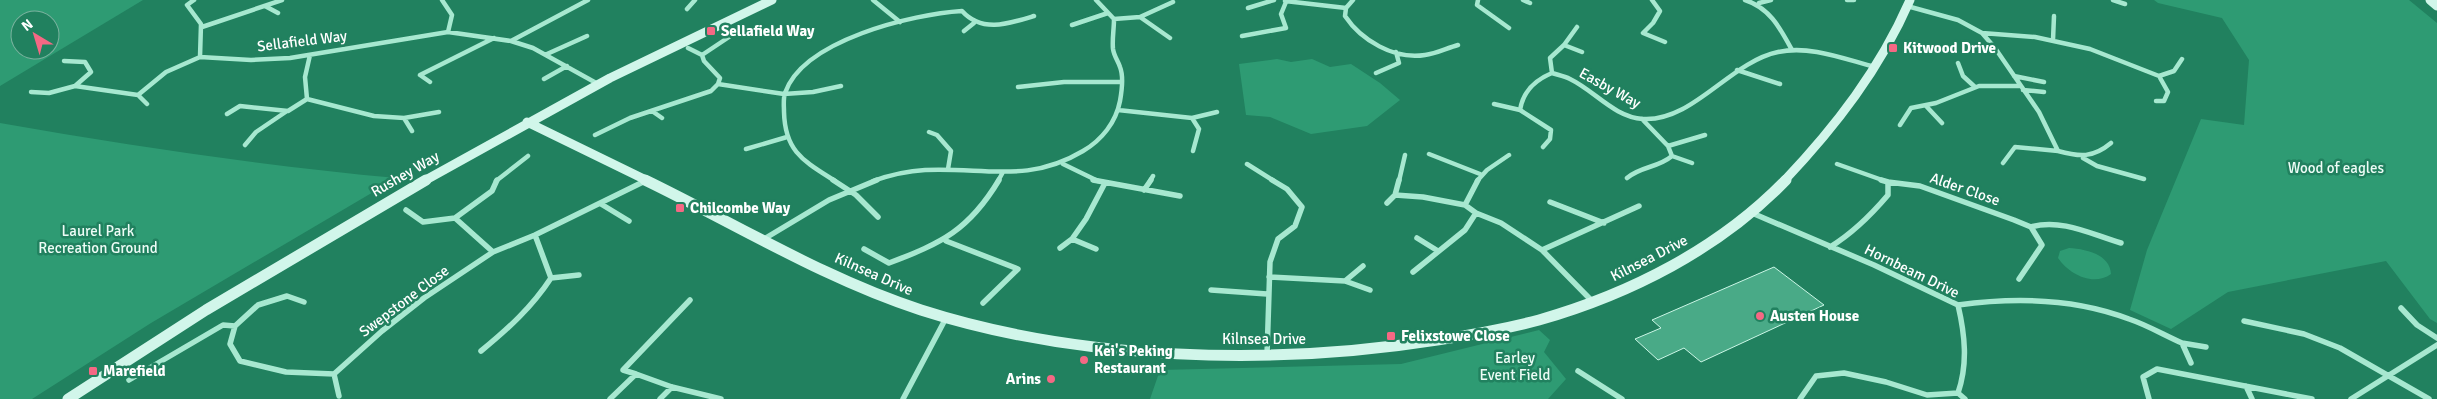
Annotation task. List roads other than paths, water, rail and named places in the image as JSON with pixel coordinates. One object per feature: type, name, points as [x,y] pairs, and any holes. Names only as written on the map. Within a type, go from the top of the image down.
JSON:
[{"type":"street","points":[[194,0],[187,5],[198,16],[202,27],[199,48],[200,57]]},
{"type":"street","points":[[202,27],[282,0]]},
{"type":"street","points":[[442,0],[453,12],[454,19],[448,32]]},
{"type":"street","points":[[511,41],[588,0]]},
{"type":"street","points":[[687,9],[696,0]]},
{"type":"street","name":"Rushey Way","points":[[68,399],[193,317],[527,122],[736,16],[772,0]]},
{"type":"street","points":[[873,0],[900,22]]},
{"type":"street","points":[[764,239],[810,209],[872,180],[902,173],[948,169],[1026,173],[1051,169],[1064,164],[1098,141],[1108,130],[1118,110],[1121,68],[1113,52],[1114,19],[1096,0]]},
{"type":"street","points":[[1248,8],[1274,0]]},
{"type":"street","points":[[1353,0],[1346,8],[1345,16],[1358,34],[1396,52],[1418,57],[1458,45]]},
{"type":"street","points":[[1478,0],[1477,5],[1484,12],[1509,28]]},
{"type":"street","points":[[1523,0],[1530,3]]},
{"type":"street","points":[[1652,0],[1660,10],[1653,23],[1643,33],[1665,42]]},
{"type":"street","points":[[1745,0],[1758,3],[1772,0]]},
{"type":"street","points":[[1847,0],[1854,1],[1853,8]]},
{"type":"street","points":[[2113,0],[2125,4]]},
{"type":"street","points":[[2430,0],[2437,6]]},
{"type":"street","points":[[1242,36],[1286,28],[1281,14],[1285,1],[1346,8]]},
{"type":"street","points":[[1114,19],[1140,17],[1173,2]]},
{"type":"street","points":[[1758,3],[1772,17],[1792,50]]},
{"type":"street","points":[[1909,3],[1958,20],[1982,32],[2052,40],[2090,49],[2159,76],[2168,92],[2164,101],[2156,101]]},
{"type":"street","name":"Kilnsea Drive","points":[[527,122],[868,290],[946,318],[1029,335],[1104,347],[1267,356],[1345,352],[1443,340],[1547,318],[1592,302],[1654,276],[1722,236],[1752,213],[1792,175],[1861,90],[1876,67],[1909,3]]},
{"type":"street","points":[[265,6],[278,13]]},
{"type":"street","points":[[878,217],[848,190],[802,157],[790,145],[785,127],[784,94],[792,79],[822,52],[845,40],[940,11],[962,11],[974,23],[995,24],[1019,21],[1034,16]]},
{"type":"street","points":[[1072,25],[1108,13]]},
{"type":"street","points":[[2052,40],[2054,16]]},
{"type":"street","points":[[1140,17],[1170,38]]},
{"type":"street","points":[[964,32],[974,23]]},
{"type":"street","points":[[1520,110],[1521,101],[1526,92],[1535,83],[1552,73],[1550,58],[1564,45],[1577,27]]},
{"type":"street","points":[[702,54],[741,29]]},
{"type":"street","name":"Sellafield Way","points":[[138,95],[151,80],[175,67],[200,57],[251,60],[310,56],[448,32],[511,41],[547,54],[598,85]]},
{"type":"street","points":[[1982,32],[2039,112],[2058,151]]},
{"type":"street","points":[[547,54],[587,36]]},
{"type":"street","points":[[430,82],[420,75],[494,38]]},
{"type":"street","name":"Easby Way","points":[[1564,45],[1582,52]]},
{"type":"street","points":[[688,48],[702,54]]},
{"type":"street","name":"Easby Way","points":[[1552,73],[1570,79],[1614,107],[1642,119],[1654,118],[1679,110],[1754,59],[1778,52],[1792,50],[1808,51],[1876,67]]},
{"type":"street","points":[[1376,73],[1399,63],[1396,52]]},
{"type":"street","points":[[595,134],[630,118],[711,91],[718,84],[720,78],[704,62],[702,54]]},
{"type":"street","points":[[307,99],[305,77],[310,56]]},
{"type":"street","points":[[2159,76],[2174,71],[2182,59]]},
{"type":"street","points":[[64,61],[84,62],[91,72],[75,86]]},
{"type":"street","points":[[1958,63],[1963,76],[1974,87]]},
{"type":"street","points":[[544,79],[567,66]]},
{"type":"street","points":[[1737,70],[1780,84]]},
{"type":"street","points":[[2014,76],[2044,82]]},
{"type":"street","points":[[1018,87],[1092,80],[1121,82]]},
{"type":"street","points":[[718,84],[784,94],[812,92],[841,86]]},
{"type":"street","points":[[1900,125],[1911,108],[1928,107],[1974,87],[1997,85],[2044,92]]},
{"type":"street","points":[[31,92],[49,93],[75,86],[138,95],[147,104]]},
{"type":"street","points":[[245,145],[256,132],[307,99],[374,116],[404,118],[440,112]]},
{"type":"street","points":[[1494,104],[1520,110],[1551,130],[1550,138],[1543,146]]},
{"type":"street","points":[[227,114],[240,106],[288,111]]},
{"type":"street","points":[[1928,107],[1942,123]]},
{"type":"street","points":[[1118,110],[1192,118],[1217,112]]},
{"type":"street","points":[[652,111],[662,118]]},
{"type":"street","points":[[404,118],[412,131]]},
{"type":"street","points":[[1192,118],[1199,129],[1193,151]]},
{"type":"street","points":[[1642,119],[1668,146],[1672,156],[1692,163]]},
{"type":"street","points":[[929,132],[936,135],[951,151],[948,169]]},
{"type":"street","points":[[1668,146],[1705,136]]},
{"type":"street","points":[[746,148],[788,137]]},
{"type":"street","points":[[2082,158],[2101,152],[2111,143]]},
{"type":"street","points":[[2003,163],[2015,147],[2058,151],[2082,158],[2097,166],[2144,179]]},
{"type":"street","points":[[1429,154],[1480,174]]},
{"type":"street","points":[[1387,203],[1395,195],[1405,155]]},
{"type":"street","points":[[1465,205],[1468,193],[1480,174],[1509,155]]},
{"type":"street","points":[[406,210],[423,222],[455,218],[492,191],[497,179],[528,156]]},
{"type":"street","points":[[1627,178],[1635,170],[1662,166],[1672,156]]},
{"type":"street","points":[[1064,164],[1088,178],[1105,183],[1180,196]]},
{"type":"street","points":[[1247,164],[1287,189],[1302,208],[1294,226],[1278,239],[1270,262],[1267,356]]},
{"type":"street","name":"Alder Close","points":[[1837,164],[1888,182],[1920,186],[2032,227],[2040,223],[2054,224],[2121,243]]},
{"type":"street","points":[[864,249],[889,263],[946,241],[975,216],[990,197],[1003,172]]},
{"type":"street","points":[[1144,190],[1153,176]]},
{"type":"street","name":"Swepstone Close","points":[[334,374],[382,331],[424,298],[493,252],[535,235],[601,204],[645,180]]},
{"type":"street","points":[[1830,247],[1847,238],[1876,209],[1888,195],[1888,182]]},
{"type":"street","points":[[1060,248],[1072,239],[1086,219],[1105,183]]},
{"type":"street","points":[[1395,195],[1424,197],[1465,205],[1476,213],[1501,223],[1542,250],[1592,302]]},
{"type":"street","points":[[1550,202],[1604,223]]},
{"type":"street","points":[[601,204],[628,221]]},
{"type":"street","points":[[1542,250],[1639,206]]},
{"type":"street","points":[[1413,272],[1465,230],[1476,213]]},
{"type":"street","name":"Hornbeam Drive","points":[[1752,213],[1874,265],[1958,305],[1964,331],[1963,380],[1958,393]]},
{"type":"street","points":[[455,218],[493,252]]},
{"type":"street","points":[[2019,279],[2042,244],[2032,227]]},
{"type":"street","points":[[481,352],[520,320],[539,298],[551,278],[549,268],[535,235]]},
{"type":"street","points":[[1417,238],[1438,251]]},
{"type":"street","points":[[1072,239],[1096,249]]},
{"type":"street","points":[[946,241],[1018,269],[983,302]]},
{"type":"street","points":[[1345,281],[1363,266]]},
{"type":"street","points":[[551,278],[579,274]]},
{"type":"street","points":[[1269,277],[1345,281],[1370,290]]},
{"type":"street","points":[[1211,290],[1268,294]]},
{"type":"street","points":[[304,302],[287,296],[258,305],[235,326],[230,344],[240,361],[265,370],[294,375],[334,374],[339,396]]},
{"type":"street","points":[[1958,305],[1990,301],[2042,299],[2127,318],[2182,343],[2206,347]]},
{"type":"street","points":[[690,300],[623,370],[672,388],[721,399]]},
{"type":"street","points":[[2401,308],[2417,325],[2437,338]]},
{"type":"street","points":[[904,399],[946,318]]},
{"type":"street","points":[[2244,321],[2304,334],[2340,348],[2429,399]]},
{"type":"street","points":[[129,380],[223,325],[235,326]]},
{"type":"street","points":[[2182,343],[2191,363]]},
{"type":"street","points":[[2351,399],[2437,345]]},
{"type":"street","points":[[2149,399],[2142,377],[2157,370],[2312,399]]},
{"type":"street","points":[[1578,372],[1622,399]]},
{"type":"street","points":[[1800,399],[1816,376],[1844,373],[1886,382],[1927,396],[1958,393],[1965,399]]},
{"type":"street","points":[[610,399],[636,374]]},
{"type":"street","points":[[2246,386],[2252,399]]},
{"type":"street","points":[[660,399],[672,388]]},
{"type":"place","name":"Sellafield Way","points":[[711,31]]},
{"type":"place","name":"Kitwood Drive","points":[[1893,48]]},
{"type":"place","name":"Chilcombe Way","points":[[680,208]]},
{"type":"place","name":"Austen House","points":[[1760,316]]},
{"type":"place","name":"Felixstowe Close","points":[[1391,336]]},
{"type":"place","name":"Kei's Peking Restaurant","points":[[1084,360]]},
{"type":"place","name":"Marefield","points":[[93,371]]},
{"type":"place","name":"Arins","points":[[1051,379]]},
{"type":"park label","name":"Wood of eagles","points":[[2336,168]]},
{"type":"park label","name":"Laurel Park Recreation Ground","points":[[98,240]]},
{"type":"park label","name":"Earley Event Field","points":[[1515,366]]}]
